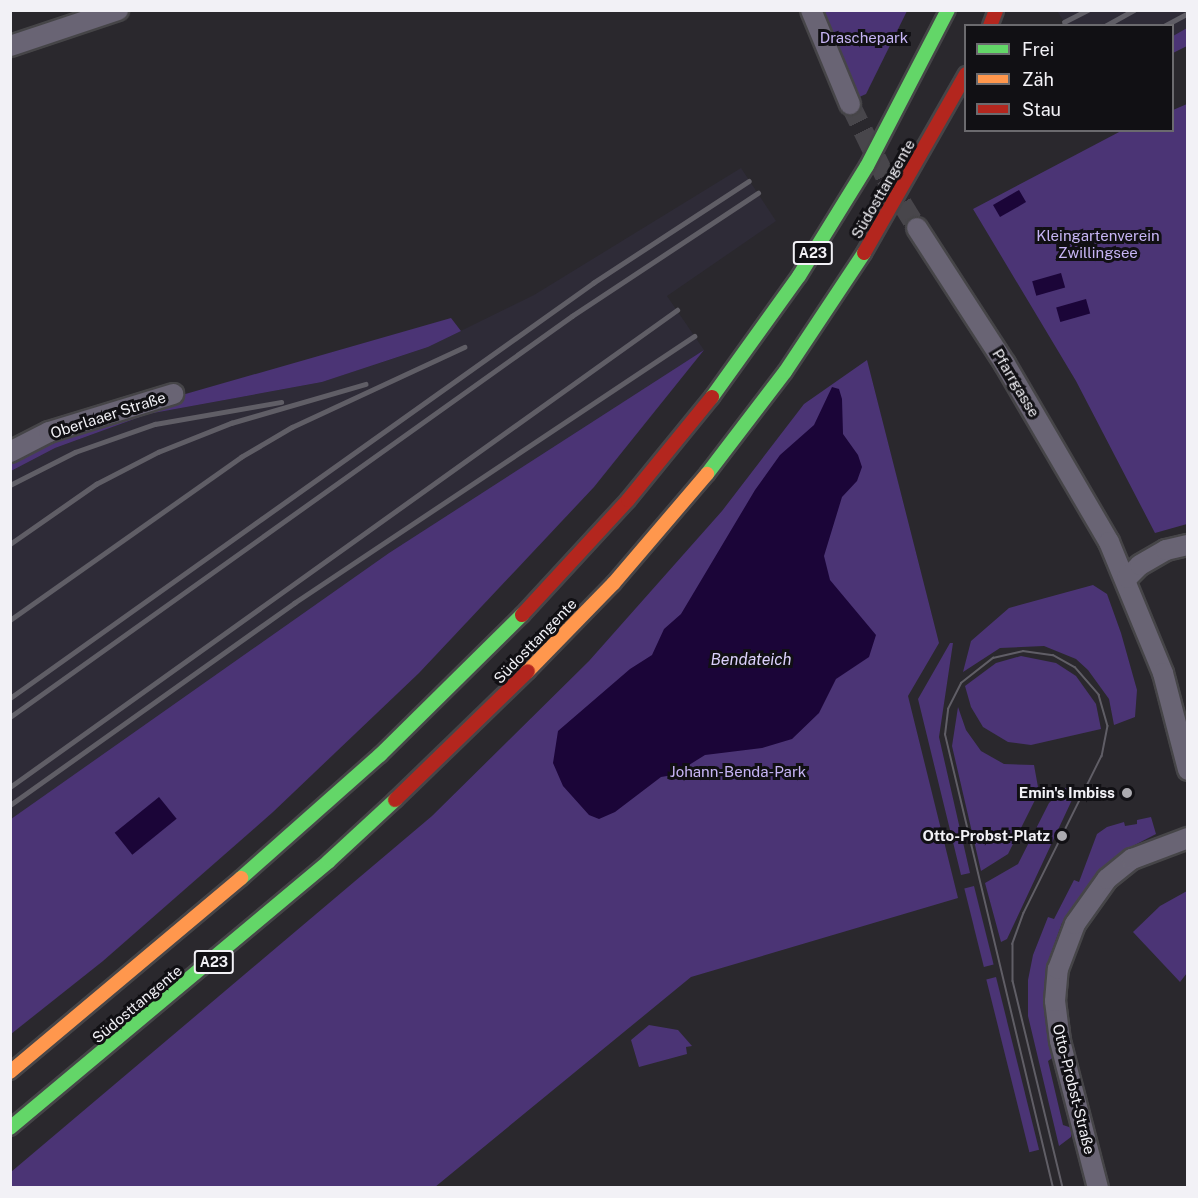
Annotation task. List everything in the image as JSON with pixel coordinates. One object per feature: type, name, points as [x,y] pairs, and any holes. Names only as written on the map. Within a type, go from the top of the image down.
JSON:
[{"type":"highway","name":"Südosttangente","points":[[10,1072],[189,925],[380,755],[521,616],[662,461],[756,337],[837,216],[903,99],[948,10]]},
{"type":"highway","name":"Südosttangente","points":[[10,1128],[220,956],[410,787],[550,651],[695,489],[827,312],[913,171],[964,78]]},
{"type":"street","points":[[10,46],[118,10]]},
{"type":"street","points":[[811,10],[850,104]]},
{"type":"street","name":"Pfarrgasse","points":[[917,228],[1005,364],[1109,542],[1126,578]]},
{"type":"street","name":"Oberlaaer Straße","points":[[10,452],[49,432],[173,394]]},
{"type":"street","points":[[1188,545],[1166,550],[1140,565],[1126,578],[1163,673],[1188,770]]},
{"type":"street","name":"Otto-Probst-Straße","points":[[1098,1188],[1060,1041],[1055,1001],[1058,969],[1075,924],[1107,879],[1132,860],[1188,838]]},
{"type":"shaded area","points":[[1057,11],[1187,11],[1187,28],[1174,35],[1174,24],[1065,24]]},
{"type":"shaded area","points":[[741,168],[776,221],[667,296],[704,350],[389,553],[11,819],[11,471],[55,448],[148,414],[322,382],[428,347],[534,295]]},
{"type":"green space","name":"Draschepark","points":[[822,11],[907,11],[866,94],[857,98]]},
{"type":"green space","points":[[1187,28],[1187,46],[1174,52],[1174,35]]},
{"type":"green space","name":"Kleingartenverein Zwillingsee","points":[[1187,104],[1187,524],[1155,533],[1076,381],[973,209],[1119,132],[1174,132],[1174,110]]},
{"type":"green space","points":[[451,318],[461,331],[428,347],[322,382],[148,414],[55,448],[11,471],[11,459],[50,438],[168,399]]},
{"type":"green space","points":[[704,350],[594,487],[419,673],[273,812],[103,961],[11,1034],[11,819],[389,553]]},
{"type":"green space","name":"Johann-Benda-Park","points":[[867,360],[939,643],[908,696],[958,898],[691,977],[435,1187],[11,1188],[11,1172],[432,816],[589,661],[722,511],[804,404]]},
{"type":"green space","points":[[1093,585],[1107,594],[1121,633],[1137,690],[1135,717],[1114,725],[1109,699],[1088,670],[1076,659],[1044,646],[1000,648],[963,672],[971,641],[1009,608]]},
{"type":"green space","points":[[950,643],[953,643],[939,737],[970,873],[961,875],[918,699]]},
{"type":"green space","points":[[1021,656],[1056,663],[1076,676],[1096,704],[1101,729],[1031,745],[1008,742],[983,727],[971,707],[965,686],[996,663]]},
{"type":"green space","points":[[958,707],[966,730],[981,751],[1004,764],[1034,765],[1038,787],[1037,796],[1008,854],[981,871],[952,746]]},
{"type":"green space","points":[[1078,787],[1007,939],[1001,942],[985,883],[1018,864],[1049,803],[1065,788]]},
{"type":"green space","points":[[1151,817],[1156,834],[1129,848],[1097,872],[1062,923],[1049,959],[1045,1016],[1055,1056],[1048,1061],[1063,1125],[1072,1128],[1071,1137],[1059,1146],[1028,1016],[1028,980],[1033,955],[1048,917],[1054,919],[1074,880],[1079,882],[1097,834],[1107,827],[1124,822],[1125,826],[1137,824],[1137,820]]},
{"type":"green space","points":[[974,886],[994,965],[984,967],[964,888]]},
{"type":"green space","points":[[1187,891],[1187,973],[1180,982],[1133,932],[1160,906]]},
{"type":"green space","points":[[996,977],[1039,1150],[1029,1152],[986,979]]},
{"type":"green space","points":[[649,1025],[678,1030],[692,1046],[686,1047],[687,1054],[639,1067],[631,1040]]},
{"type":"water","points":[[1019,190],[1026,202],[1000,217],[993,205]]},
{"type":"water","points":[[1061,273],[1065,287],[1036,296],[1032,281]]},
{"type":"water","points":[[1086,299],[1090,313],[1060,322],[1056,308]]},
{"type":"water","name":"Bendateich","points":[[832,387],[839,389],[842,399],[843,434],[858,455],[862,467],[857,481],[842,497],[824,556],[830,580],[876,635],[869,657],[836,679],[819,713],[792,739],[762,748],[705,755],[673,775],[661,777],[615,812],[599,819],[589,815],[563,786],[553,763],[558,731],[630,669],[652,655],[664,629],[681,614],[755,490],[780,455],[814,425]]},
{"type":"water","points":[[159,797],[177,819],[132,855],[115,833]]},
{"type":"tunnel","points":[[850,104],[886,178],[917,228]]},
{"type":"tram line","points":[[1053,1188],[945,735],[948,709],[961,683],[993,658],[1023,651],[1053,655],[1075,667],[1099,695],[1108,726],[1102,756],[1024,913],[1013,944],[1013,981],[1063,1188]]},
{"type":"railway","points":[[1064,22],[1088,10]]},
{"type":"railway","points":[[1109,24],[1134,10]]},
{"type":"railway","points":[[1168,24],[1188,13]]},
{"type":"railway","points":[[10,698],[593,283],[749,181]]},
{"type":"railway","points":[[10,717],[572,316],[758,193]]},
{"type":"railway","points":[[10,787],[677,310]]},
{"type":"railway","points":[[10,805],[294,603],[694,336]]},
{"type":"railway","points":[[10,620],[241,457],[292,427],[464,347]]},
{"type":"railway","points":[[10,544],[96,484],[158,452],[231,423],[365,384]]},
{"type":"railway","points":[[10,485],[75,452],[155,424],[281,402]]},
{"type":"traffic: fast","points":[[712,397],[799,276],[867,166],[948,10]]},
{"type":"traffic: fast","points":[[707,474],[785,372],[864,253]]},
{"type":"traffic: fast","points":[[241,878],[380,755],[522,615]]},
{"type":"traffic: fast","points":[[10,1128],[329,861],[395,800]]},
{"type":"traffic: slow","points":[[528,671],[613,584],[707,474]]},
{"type":"traffic: slow","points":[[10,1072],[241,878]]},
{"type":"traffic: jam","points":[[991,24],[996,10]]},
{"type":"traffic: jam","points":[[864,253],[964,78]]},
{"type":"traffic: jam","points":[[522,615],[628,500],[712,397]]},
{"type":"traffic: jam","points":[[395,800],[528,671]]},
{"type":"place","name":"Emin's Imbiss","points":[[1127,793]]},
{"type":"place","name":"Otto-Probst-Platz","points":[[1062,836]]}]
